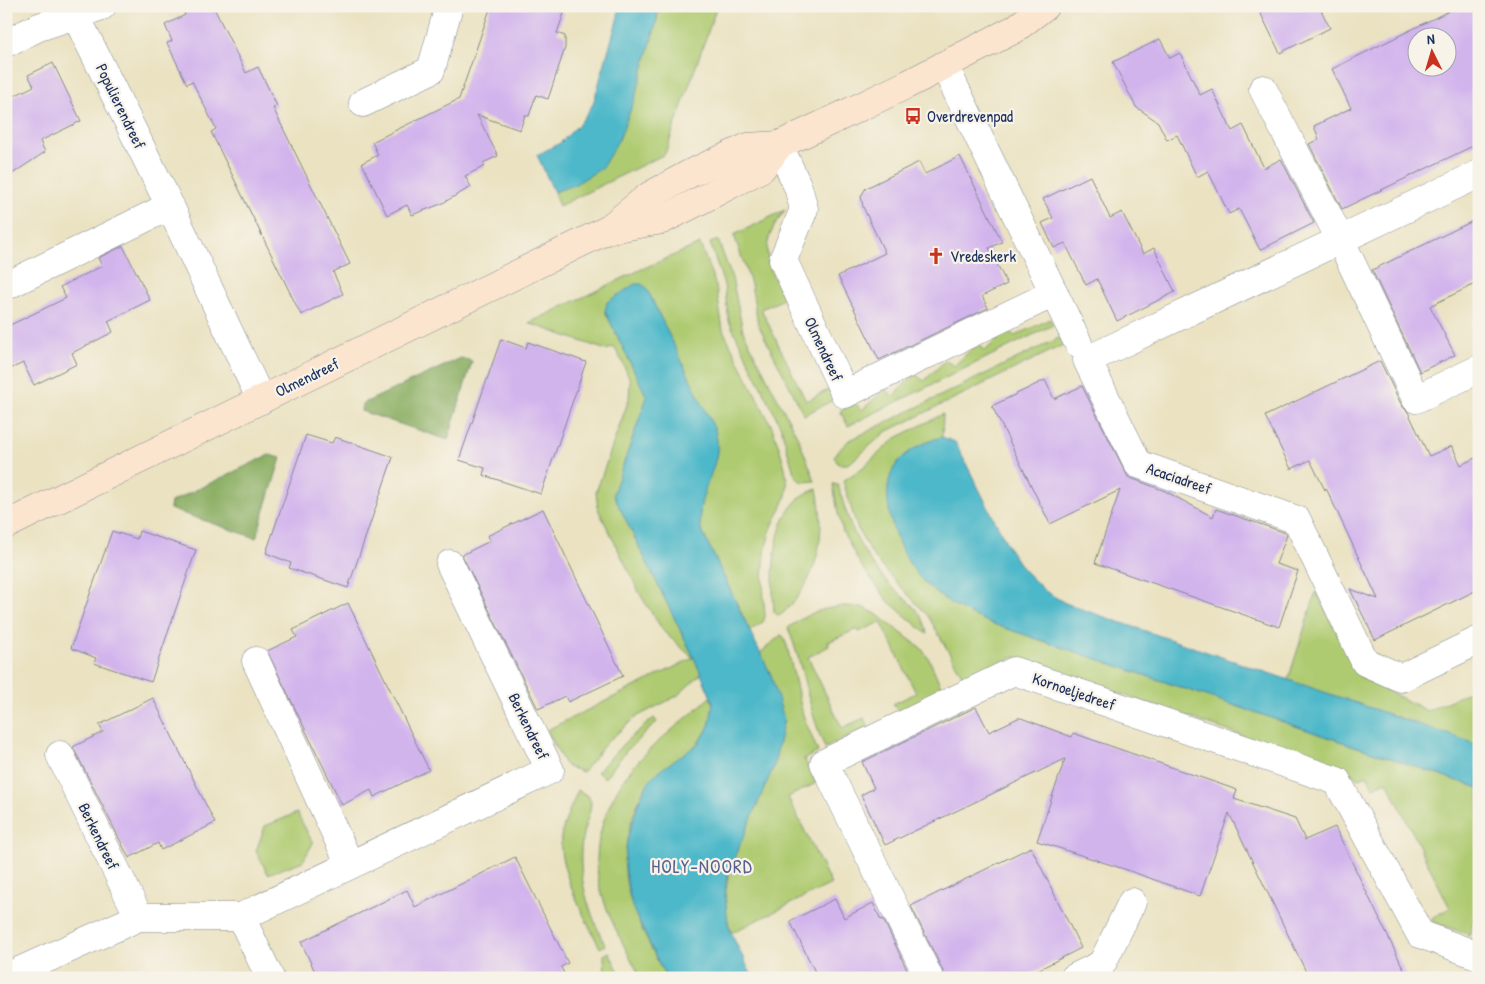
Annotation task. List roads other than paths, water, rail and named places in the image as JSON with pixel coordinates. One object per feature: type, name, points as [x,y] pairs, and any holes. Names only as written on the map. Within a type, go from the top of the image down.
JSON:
[{"type":"street","points":[[6,43],[73,10],[102,6]]},
{"type":"street","points":[[363,104],[431,70],[449,6]]},
{"type":"street","name":"Olmendreef","points":[[6,525],[607,230],[662,220],[703,200],[762,168],[779,145],[944,65],[1014,28],[1045,6]]},
{"type":"street","name":"Populierendreef","points":[[73,10],[170,206],[261,400]]},
{"type":"street","points":[[944,65],[1078,343]]},
{"type":"street","points":[[1263,89],[1340,239],[1416,399],[1479,369]]},
{"type":"street","name":"Olmendreef","points":[[779,145],[798,187],[804,209],[783,260],[845,394],[1054,294]]},
{"type":"street","name":"Acaciadreef","points":[[1479,174],[1087,360],[1138,464],[1297,520],[1365,662],[1401,678],[1479,640]]},
{"type":"street","points":[[6,286],[170,206]]},
{"type":"street","name":"Berkendreef","points":[[6,977],[139,917],[241,917],[550,770],[450,564]]},
{"type":"street","points":[[256,661],[350,865]]},
{"type":"street","name":"Kornoeljedreef","points":[[929,978],[824,763],[1014,671],[1337,782],[1420,934],[1479,956]]},
{"type":"street","name":"Berkendreef","points":[[60,755],[139,917]]},
{"type":"street","points":[[1074,978],[1102,964],[1132,902]]},
{"type":"street","points":[[241,917],[270,978]]},
{"type":"water","points":[[619,6],[659,6],[656,24],[635,98],[619,139],[602,168],[574,185],[554,192],[537,155],[560,143],[581,122],[593,104],[618,17]]},
{"type":"water","points":[[635,284],[641,284],[646,287],[715,430],[717,453],[702,500],[700,510],[701,529],[771,675],[784,719],[774,766],[733,861],[726,882],[725,896],[731,933],[753,978],[666,978],[633,909],[628,888],[624,861],[628,836],[641,796],[651,778],[698,744],[710,723],[713,702],[694,658],[613,494],[647,397],[605,311],[607,302]]},
{"type":"water","points":[[942,437],[955,442],[1010,550],[1022,568],[1045,591],[1065,603],[1090,612],[1479,745],[1479,788],[993,624],[948,602],[925,583],[908,561],[894,532],[888,502],[888,487],[891,474],[900,460],[912,450]]},
{"type":"place","name":"Overdrevenpad","points":[[913,116]]},
{"type":"place","name":"Vredeskerk","points":[[936,256]]},
{"type":"district","name":"HOLY-NOORD","points":[[702,866]]}]
